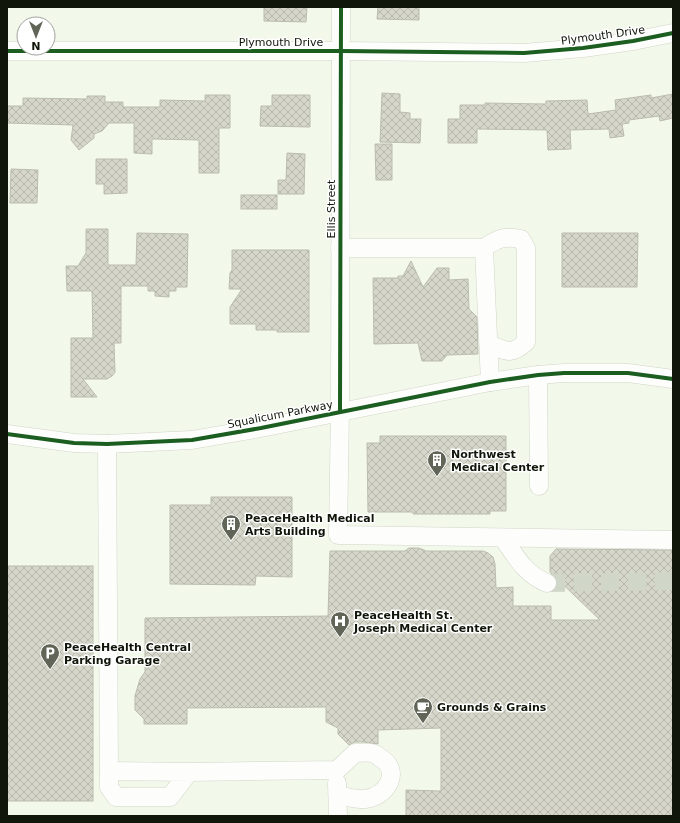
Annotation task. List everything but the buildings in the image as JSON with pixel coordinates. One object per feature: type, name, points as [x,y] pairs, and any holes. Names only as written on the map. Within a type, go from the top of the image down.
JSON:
[{"type":"street","name":"Ellis Street","points":[[341,7],[340,411],[338,535],[503,538]]},
{"type":"street","name":"Plymouth Drive","points":[[7,50],[524,53],[583,48],[633,41],[673,33]]},
{"type":"street","points":[[340,248],[484,248],[496,240],[509,237],[521,239],[526,248],[526,342],[518,350],[504,351],[489,344]]},
{"type":"street","points":[[484,248],[490,382]]},
{"type":"street","name":"Squalicum Parkway","points":[[7,434],[74,443],[107,444],[192,440],[261,428],[490,382],[538,375],[564,373],[628,374],[673,379]]},
{"type":"street","points":[[538,375],[539,486]]},
{"type":"street","points":[[107,444],[103,773],[109,787],[116,796],[170,797],[190,772]]},
{"type":"street","points":[[503,538],[673,540]]},
{"type":"street","points":[[503,538],[521,566],[538,579],[547,583]]},
{"type":"street","points":[[103,773],[337,770],[355,753],[372,753],[384,760],[390,767],[391,774],[389,784],[382,792],[367,799],[353,799],[338,795]]},
{"type":"street","points":[[337,770],[338,816]]},
{"type":"tunnel","points":[[547,583],[673,581]]},
{"type":"cycle path","points":[[340,411],[341,7]]},
{"type":"cycle path","points":[[7,51],[341,51],[524,53],[583,48],[633,41],[673,33]]},
{"type":"cycle path","points":[[7,434],[74,443],[107,444],[192,440],[261,428],[490,382],[538,375],[564,373],[628,373],[673,379]]},
{"type":"place","name":"Northwest Medical Center","points":[[437,477]]},
{"type":"place","name":"PeaceHealth Medical Arts Building","points":[[231,541]]},
{"type":"place","name":"PeaceHealth St. Joseph Medical Center","points":[[340,638]]},
{"type":"place","name":"PeaceHealth Central Parking Garage","points":[[50,670]]},
{"type":"place","name":"Grounds & Grains","points":[[423,724]]}]
